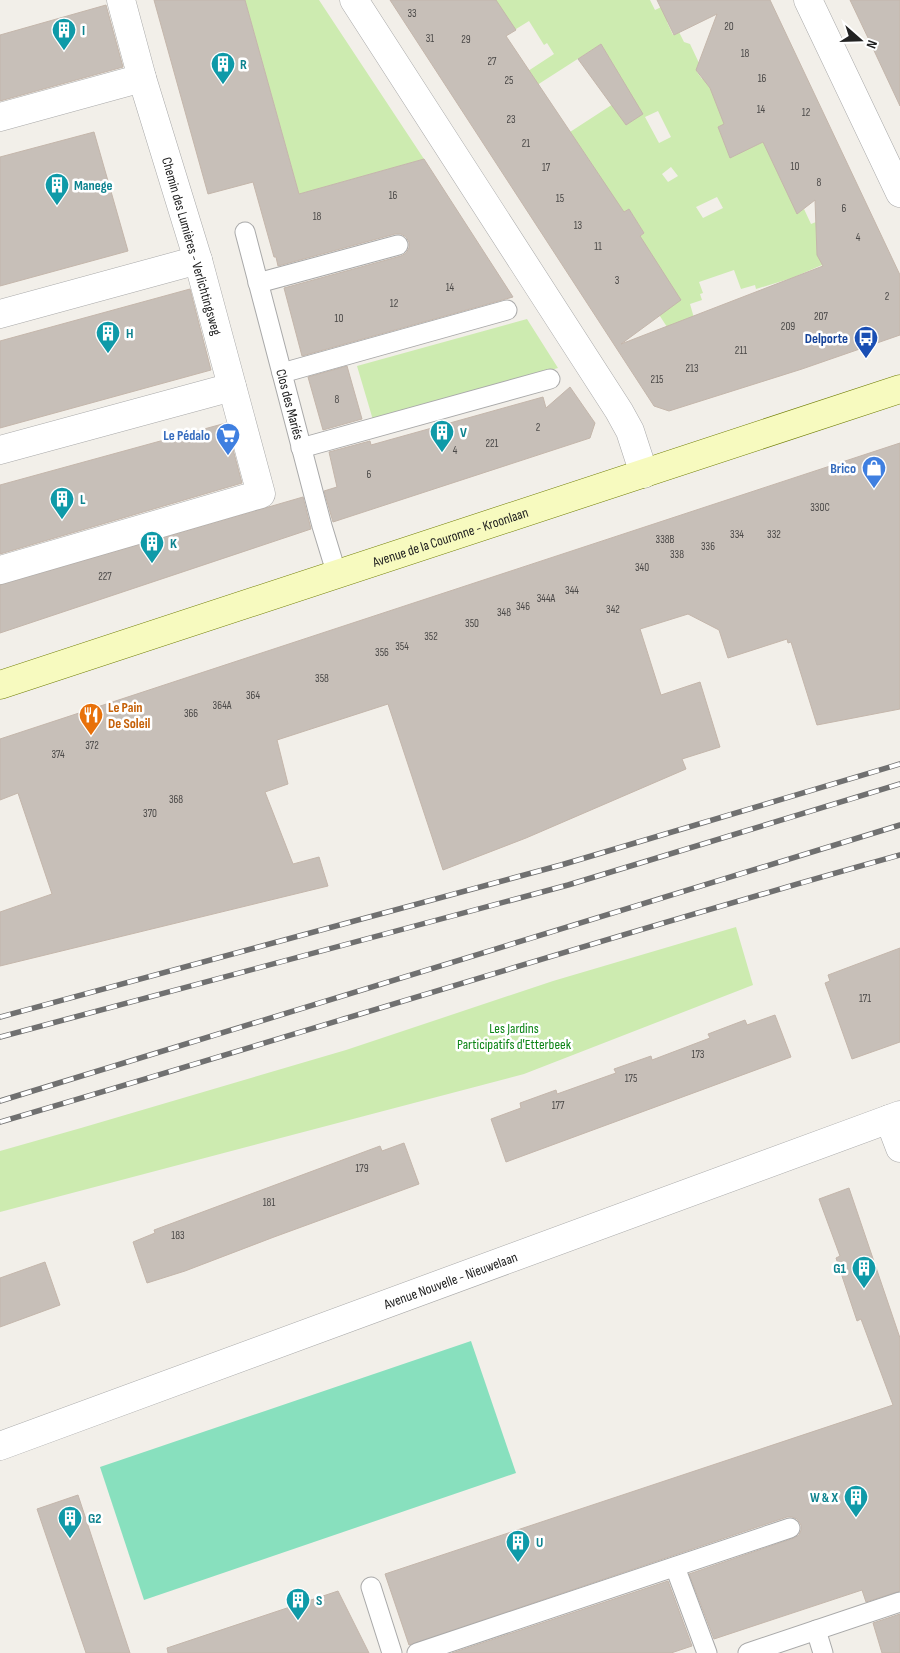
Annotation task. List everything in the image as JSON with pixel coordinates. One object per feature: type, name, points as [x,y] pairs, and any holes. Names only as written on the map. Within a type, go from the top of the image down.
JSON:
[{"type":"main road","name":"Avenue de la Couronne - Kroonlaan","points":[[0,685],[900,389]]},
{"type":"street","name":"Chemin des Lumières - Verlichtingsweg","points":[[0,570],[261,494],[198,260],[142,78],[121,0]]},
{"type":"street","points":[[354,0],[619,411],[630,431],[644,474]]},
{"type":"street","points":[[808,0],[900,193]]},
{"type":"street","points":[[0,117],[142,78]]},
{"type":"street","points":[[0,314],[198,260]]},
{"type":"street","points":[[0,450],[232,387]]},
{"type":"street","points":[[895,1117],[900,1148]]},
{"type":"street","name":"Avenue Nouvelle - Nieuwelaan","points":[[0,1446],[895,1117]]},
{"type":"lane","name":"Clos des Mariés","points":[[245,232],[336,575]]},
{"type":"lane","points":[[258,283],[398,245]]},
{"type":"lane","points":[[282,373],[507,310]]},
{"type":"lane","points":[[301,448],[550,379]]},
{"type":"lane","points":[[418,1653],[790,1528]]},
{"type":"lane","points":[[675,1566],[707,1653]]},
{"type":"lane","points":[[371,1588],[392,1653]]},
{"type":"lane","points":[[748,1653],[900,1602]]},
{"type":"lane","points":[[816,1630],[823,1653]]},
{"type":"green space","points":[[245,0],[319,0],[424,159],[299,194]]},
{"type":"green space","points":[[493,0],[650,0],[655,10],[676,0],[684,14],[667,22],[673,35],[679,32],[684,42],[690,44],[699,63],[697,72],[702,79],[719,82],[726,136],[722,138],[724,142],[750,148],[776,136],[797,213],[804,209],[811,224],[816,222],[827,281],[822,265],[792,278],[756,289],[755,285],[741,289],[734,270],[699,282],[703,293],[700,294],[702,300],[690,304],[696,325],[671,333],[637,281],[640,236],[644,233],[629,209],[614,218],[599,175],[570,132],[630,93],[601,44],[534,87],[525,73],[554,54],[547,43],[544,45],[529,21],[492,44]],"holes":[[[658,111],[671,137],[659,143],[645,117]],[[671,167],[678,176],[668,182],[662,174]],[[717,197],[723,208],[703,218],[696,207]]]},
{"type":"green space","points":[[527,319],[558,368],[373,420],[357,366]]},
{"type":"green space","name":"Les Jardins Participatifs d'Etterbeek","points":[[736,927],[753,985],[524,1074],[0,1212],[0,1151],[346,1050],[553,981]]},
{"type":"green space","points":[[471,1341],[516,1473],[144,1600],[100,1467]]},
{"type":"building","points":[[154,0],[245,0],[299,194],[424,159],[513,297],[302,356],[284,288],[401,256],[409,248],[409,242],[401,234],[395,234],[278,266],[253,182],[208,194]]},
{"type":"building","points":[[390,0],[496,0],[516,30],[506,36],[624,212],[629,209],[644,233],[640,236],[681,300],[621,344],[823,266],[817,255],[815,200],[797,214],[763,142],[730,158],[718,127],[724,124],[710,88],[696,70],[717,14],[674,35],[657,0],[770,0],[900,275],[900,335],[802,369],[669,411],[654,406]]},
{"type":"building","points":[[850,0],[900,0],[900,106],[870,42]]},
{"type":"building","name":"I","points":[[106,5],[123,67],[0,101],[0,35]]},
{"type":"building","points":[[601,44],[643,114],[626,125],[578,59]]},
{"type":"building","name":"Manege","points":[[94,132],[128,251],[0,286],[0,157]]},
{"type":"building","name":"H","points":[[190,289],[211,370],[0,428],[0,341]]},
{"type":"building","points":[[347,366],[362,419],[323,430],[308,377]]},
{"type":"building","name":"V","points":[[570,387],[595,423],[590,438],[333,522],[324,491],[337,487],[329,452],[370,441],[371,445],[543,397],[546,408]]},
{"type":"building","name":"L","points":[[226,423],[242,483],[0,554],[0,485]]},
{"type":"building","points":[[900,443],[900,709],[817,725],[791,642],[788,643],[787,639],[728,658],[719,630],[688,614],[640,629],[661,695],[700,682],[720,747],[682,759],[686,769],[526,838],[443,870],[388,704],[277,740],[288,784],[265,792],[293,864],[319,857],[328,886],[0,966],[0,912],[52,894],[18,793],[0,800],[0,739]]},
{"type":"building","name":"K","points":[[303,497],[311,529],[0,633],[0,585]]},
{"type":"building","points":[[900,948],[900,1042],[852,1059],[825,983],[830,981],[828,975]]},
{"type":"building","points":[[775,1015],[791,1057],[506,1162],[491,1119],[521,1108],[520,1103],[556,1090],[557,1094],[616,1073],[614,1069],[651,1056],[652,1060],[710,1038],[708,1034],[745,1020],[747,1025]]},
{"type":"building","points":[[404,1143],[419,1184],[185,1271],[147,1283],[133,1242],[155,1233],[154,1230],[380,1146],[382,1151]]},
{"type":"building","points":[[849,1188],[900,1338],[900,1591],[866,1602],[862,1590],[714,1639],[689,1574],[794,1538],[799,1535],[801,1525],[797,1519],[787,1517],[409,1645],[385,1574],[893,1405],[861,1319],[857,1321],[836,1258],[840,1256],[819,1199]]},
{"type":"building","points":[[45,1262],[60,1305],[0,1327],[0,1278]]},
{"type":"building","name":"G2","points":[[78,1495],[130,1653],[86,1653],[37,1509]]},
{"type":"building","points":[[668,1581],[692,1646],[671,1653],[452,1653]]},
{"type":"building","name":"S","points":[[338,1591],[369,1653],[168,1653],[167,1648]]},
{"type":"building","points":[[900,1614],[900,1653],[882,1653],[873,1623]]},
{"type":"railway","points":[[0,1017],[561,865],[900,764]]},
{"type":"railway","points":[[0,1037],[568,885],[900,784]]},
{"type":"railway","points":[[0,1101],[900,825]]},
{"type":"railway","points":[[0,1122],[562,953],[900,855]]},
{"type":"place","name":"I","points":[[64,51]]},
{"type":"place","name":"R","points":[[223,85]]},
{"type":"place","name":"Manege","points":[[57,206]]},
{"type":"place","name":"H","points":[[108,354]]},
{"type":"place","name":"Delporte","points":[[866,359]]},
{"type":"place","name":"V","points":[[442,453]]},
{"type":"place","name":"Le Pédalo","points":[[228,456]]},
{"type":"place","name":"Brico","points":[[874,489]]},
{"type":"place","name":"L","points":[[62,520]]},
{"type":"place","name":"K","points":[[152,564]]},
{"type":"place","name":"Le Pain De Soleil","points":[[91,736]]},
{"type":"place","name":"G1","points":[[864,1289]]},
{"type":"place","name":"W & X","points":[[856,1518]]},
{"type":"place","name":"G2","points":[[70,1539]]},
{"type":"place","name":"U","points":[[518,1563]]},
{"type":"place","name":"S","points":[[298,1621]]}]
